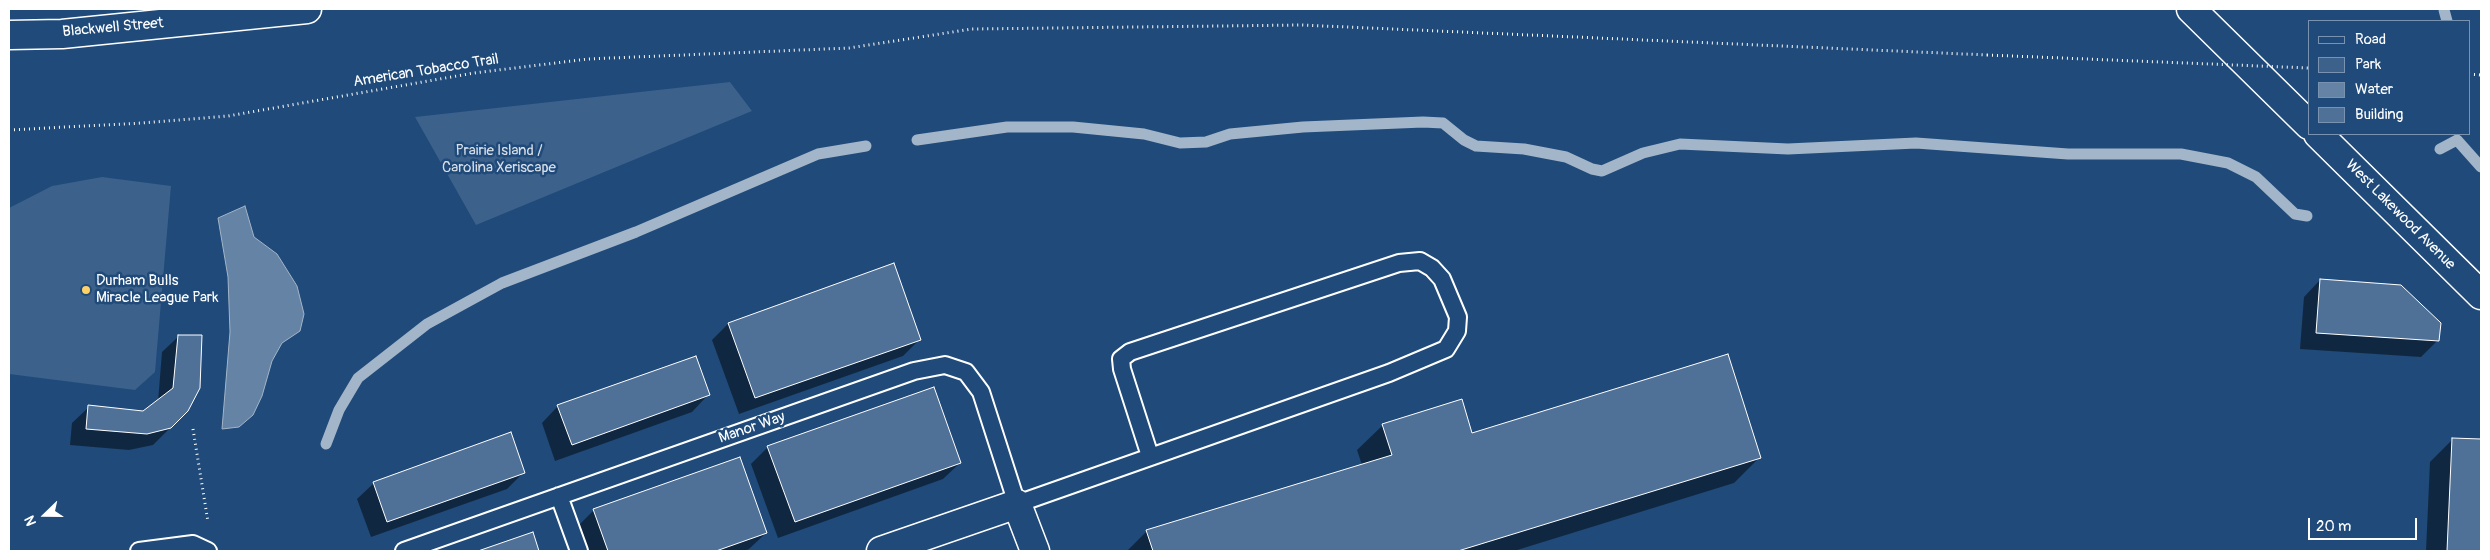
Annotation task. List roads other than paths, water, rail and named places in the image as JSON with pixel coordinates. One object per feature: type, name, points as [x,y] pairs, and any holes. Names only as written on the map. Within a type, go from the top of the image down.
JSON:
[{"type":"street","name":"Blackwell Street","points":[[9,35],[62,34],[307,9]]},
{"type":"street","points":[[2191,9],[2308,123]]},
{"type":"street","name":"West Lakewood Avenue","points":[[2319,135],[2481,295]]},
{"type":"street","points":[[881,551],[1017,504],[1035,551]]},
{"type":"lane","points":[[1017,504],[1389,373],[1446,348],[1458,331],[1458,316],[1442,279],[1432,268],[1420,262],[1399,263],[1130,352],[1121,359],[1122,369],[1150,456]]},
{"type":"lane","name":"Manor Way","points":[[404,551],[914,371],[945,365],[966,372],[981,392],[1017,504]]},
{"type":"lane","points":[[559,496],[579,551]]},
{"type":"lane","points":[[139,551],[193,544],[208,551]]},
{"type":"water","points":[[245,206],[254,237],[277,254],[297,286],[304,314],[300,331],[282,343],[272,361],[262,396],[253,415],[239,427],[222,429],[230,332],[228,277],[218,218]]},
{"type":"waterway","points":[[2444,10],[2447,20]]},
{"type":"waterway","points":[[917,140],[1007,127],[1073,127],[1144,134],[1180,143],[1206,142],[1230,134],[1303,127],[1423,122],[1443,123],[1464,140],[1476,146],[1524,149],[1566,157],[1592,169],[1602,171],[1643,153],[1680,144],[1788,149],[1916,143],[2068,154],[2181,154],[2228,163],[2256,177],[2295,214],[2307,216]]},
{"type":"waterway","points":[[2457,140],[2481,167]]},
{"type":"waterway","points":[[2440,149],[2457,140]]},
{"type":"waterway","points":[[326,444],[339,410],[358,378],[427,324],[502,283],[636,232],[818,154],[866,146]]},
{"type":"place","name":"Durham Bulls Miracle League Park","points":[[86,290]]},
{"type":"park label","name":"Prairie Island / Carolina Xeriscape","points":[[499,160]]}]
